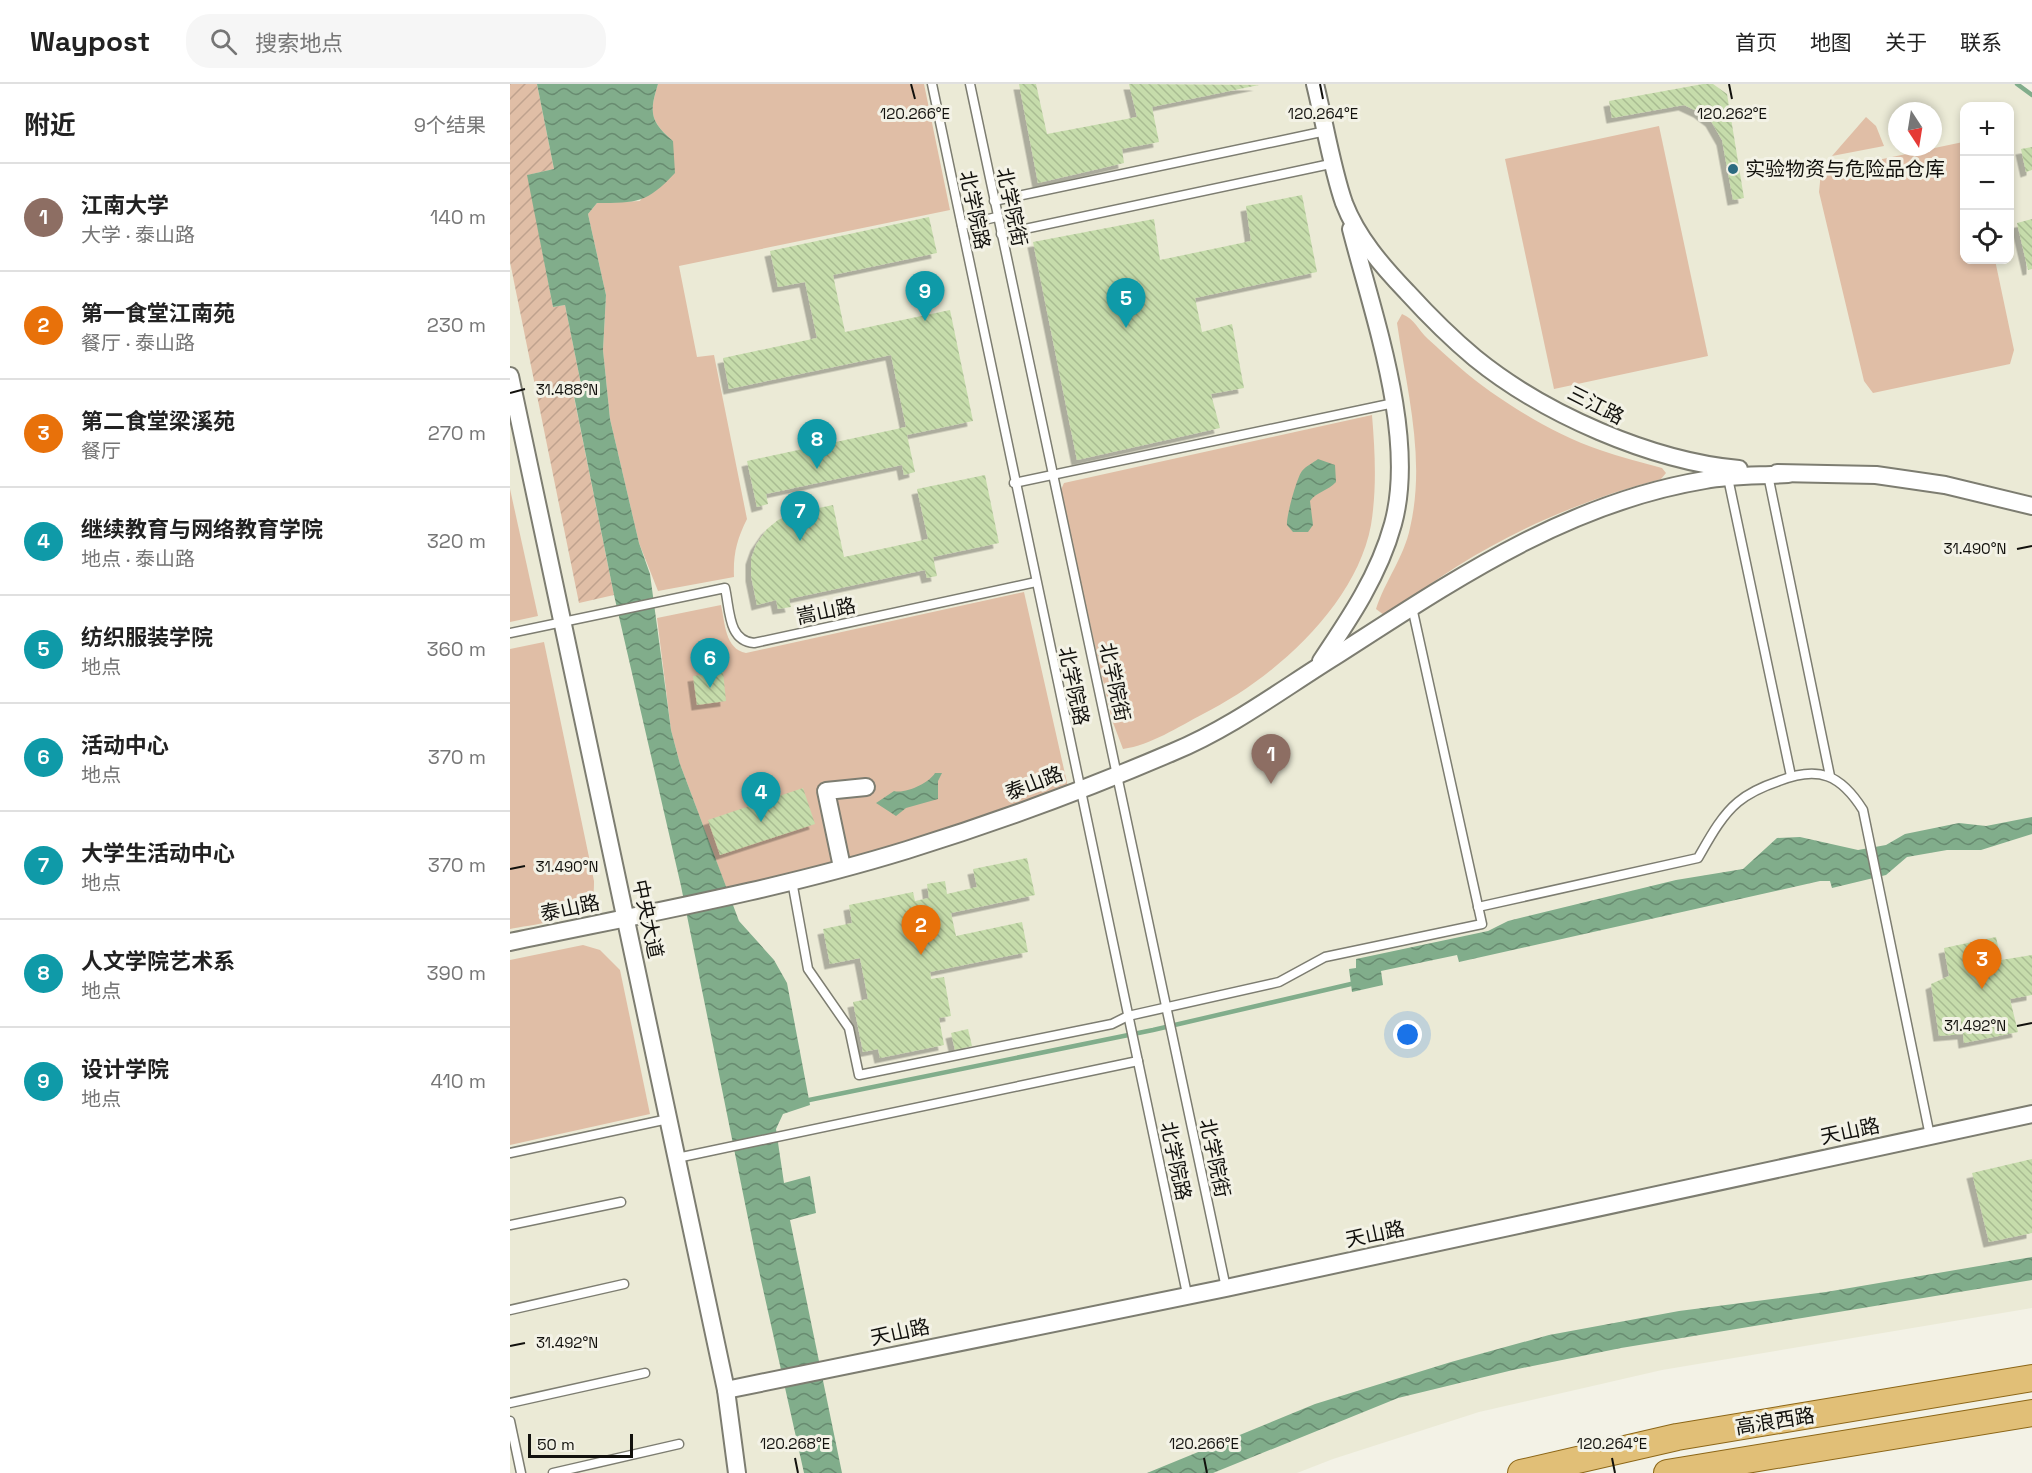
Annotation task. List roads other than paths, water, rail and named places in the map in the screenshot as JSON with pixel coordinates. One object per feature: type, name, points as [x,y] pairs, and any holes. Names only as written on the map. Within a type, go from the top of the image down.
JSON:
[{"type":"main road","name":"高浪西路","points":[[1521,1473],[1677,1437],[2032,1378]]},
{"type":"main road","name":"高浪西路","points":[[1667,1473],[2032,1413]]},
{"type":"street","name":"三江路","points":[[1316,84],[1344,203],[1366,244],[1431,318],[1476,358],[1531,394],[1588,426],[1636,447],[1710,466],[1788,474],[1876,475],[1945,484],[2032,506]]},
{"type":"street","points":[[1317,667],[1366,591],[1383,555],[1394,523],[1399,484],[1395,403],[1344,203]]},
{"type":"street","name":"中央大道","points":[[510,376],[726,1390],[737,1473]]},
{"type":"street","name":"泰山路","points":[[510,942],[674,909],[906,850],[1079,789],[1176,751],[1253,710],[1412,607],[1519,542],[1577,517],[1642,495],[1706,480],[1788,474]]},
{"type":"street","points":[[842,867],[826,792],[866,787]]},
{"type":"street","name":"天山路","points":[[726,1390],[1187,1294],[1226,1288],[2032,1114]]},
{"type":"lane","name":"北学院路","points":[[932,84],[1014,483],[1187,1294]]},
{"type":"lane","name":"北学院街","points":[[970,84],[1051,476],[1226,1288]]},
{"type":"lane","points":[[994,201],[1327,131]]},
{"type":"lane","points":[[1001,234],[1335,163]]},
{"type":"lane","points":[[962,225],[997,217]]},
{"type":"lane","points":[[1014,483],[1395,403]]},
{"type":"lane","points":[[1768,475],[1830,776]]},
{"type":"lane","points":[[1728,478],[1791,776]]},
{"type":"lane","name":"嵩山路","points":[[562,621],[725,588],[736,636],[743,642],[754,643],[1036,582]]},
{"type":"lane","points":[[792,880],[808,969],[849,1028],[859,1075],[1112,1024],[1128,1016],[1279,982],[1325,957],[1482,924],[1412,607]]},
{"type":"lane","points":[[510,633],[562,621]]},
{"type":"lane","points":[[1478,907],[1698,858],[1716,828],[1737,803],[1759,789],[1791,776],[1812,772],[1830,776],[1851,791],[1863,810],[1881,888],[1930,1136]]},
{"type":"lane","points":[[677,1158],[1138,1061]]},
{"type":"lane","points":[[510,1153],[668,1119]]},
{"type":"lane","points":[[510,1225],[621,1202]]},
{"type":"lane","points":[[510,1310],[624,1284]]},
{"type":"lane","points":[[510,1403],[645,1373]]},
{"type":"lane","points":[[510,1421],[521,1473]]},
{"type":"lane","points":[[553,1473],[679,1444]]},
{"type":"water","points":[[537,84],[658,84],[653,102],[654,116],[660,128],[673,141],[675,173],[657,190],[649,196],[632,201],[597,203],[588,214],[606,295],[603,350],[610,419],[639,543],[650,574],[671,730],[680,764],[739,921],[774,960],[787,983],[810,1105],[783,1114],[776,1129],[784,1183],[810,1176],[816,1213],[790,1220],[842,1473],[804,1473],[755,1253],[681,886],[614,595],[573,391],[582,389],[565,305],[553,307],[527,175],[554,169]]},
{"type":"water","points":[[1318,459],[1335,465],[1336,482],[1310,501],[1313,525],[1308,532],[1293,532],[1287,525],[1287,521],[1297,481],[1304,469]]},
{"type":"water","points":[[935,773],[942,773],[938,781],[938,799],[906,808],[896,816],[876,803],[894,791],[905,791],[917,787]]},
{"type":"water","points":[[2032,817],[2032,834],[1981,850],[1947,850],[1907,857],[1886,875],[1832,888],[1830,881],[1820,881],[1459,962],[1457,955],[1381,971],[1383,985],[1352,992],[1349,969],[1356,968],[1356,959],[1488,931],[1508,921],[1676,880],[1743,869],[1777,838],[1800,837],[1858,850],[1886,845],[1905,834],[1959,823],[1986,826]]},
{"type":"water","points":[[2032,1257],[2032,1280],[1621,1348],[1513,1370],[1398,1398],[1213,1473],[1147,1473],[1315,1404],[1451,1362],[1549,1335],[1679,1311],[1826,1292]]},
{"type":"waterway","points":[[2017,84],[2032,95]]},
{"type":"waterway","points":[[809,1100],[1153,1030],[1351,984]]},
{"type":"place","name":"实验物资与危险品仓库","points":[[1733,169]]},
{"type":"place","name":"设计学院","points":[[925,321]]},
{"type":"place","name":"纺织服装学院","points":[[1126,328]]},
{"type":"place","name":"人文学院艺术系","points":[[817,469]]},
{"type":"place","name":"大学生活动中心","points":[[800,541]]},
{"type":"place","name":"活动中心","points":[[710,688]]},
{"type":"place","name":"江南大学","points":[[1271,784]]},
{"type":"place","name":"继续教育与网络教育学院","points":[[761,822]]},
{"type":"place","name":"第一食堂江南苑","points":[[921,955]]},
{"type":"place","name":"第二食堂梁溪苑","points":[[1982,989]]}]
